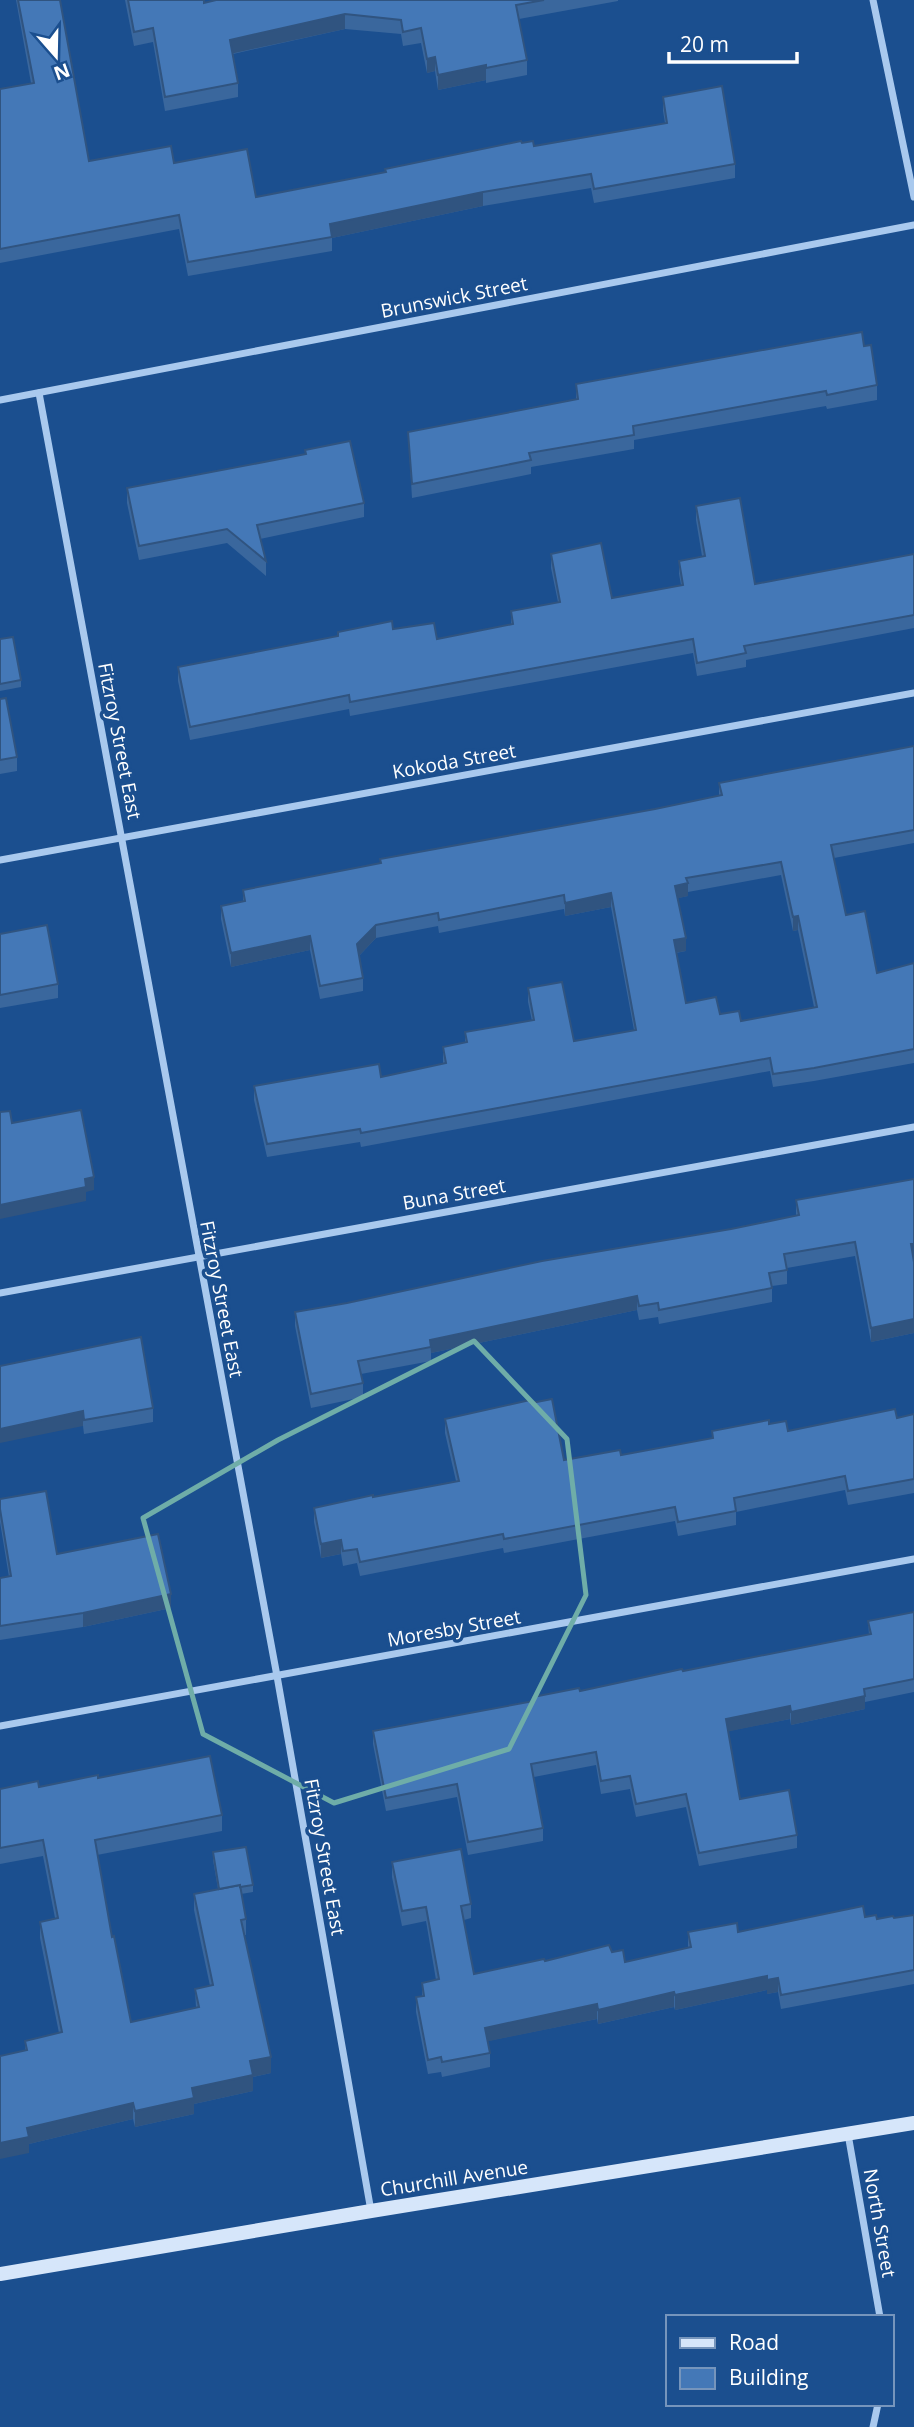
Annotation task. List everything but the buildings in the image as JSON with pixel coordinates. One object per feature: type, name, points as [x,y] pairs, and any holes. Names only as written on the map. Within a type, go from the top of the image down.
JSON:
[{"type":"street","points":[[873,0],[914,197]]},
{"type":"street","name":"Brunswick Street","points":[[0,400],[914,225]]},
{"type":"street","name":"Fitzroy Street East","points":[[39,393],[277,1676],[371,2211]]},
{"type":"street","name":"Kokoda Street","points":[[0,860],[914,693]]},
{"type":"street","name":"Buna Street","points":[[0,1293],[914,1126]]},
{"type":"street","name":"Moresby Street","points":[[0,1726],[914,1559]]},
{"type":"street","name":"Churchill Avenue","points":[[0,2274],[914,2123]]},
{"type":"street","name":"North Street","points":[[848,2134],[880,2315]]},
{"type":"street","points":[[873,2427],[878,2406]]},
{"type":"highlighted area","points":[[474,1341],[567,1439],[586,1595],[509,1749],[334,1803],[203,1734],[143,1518],[278,1440]]}]
